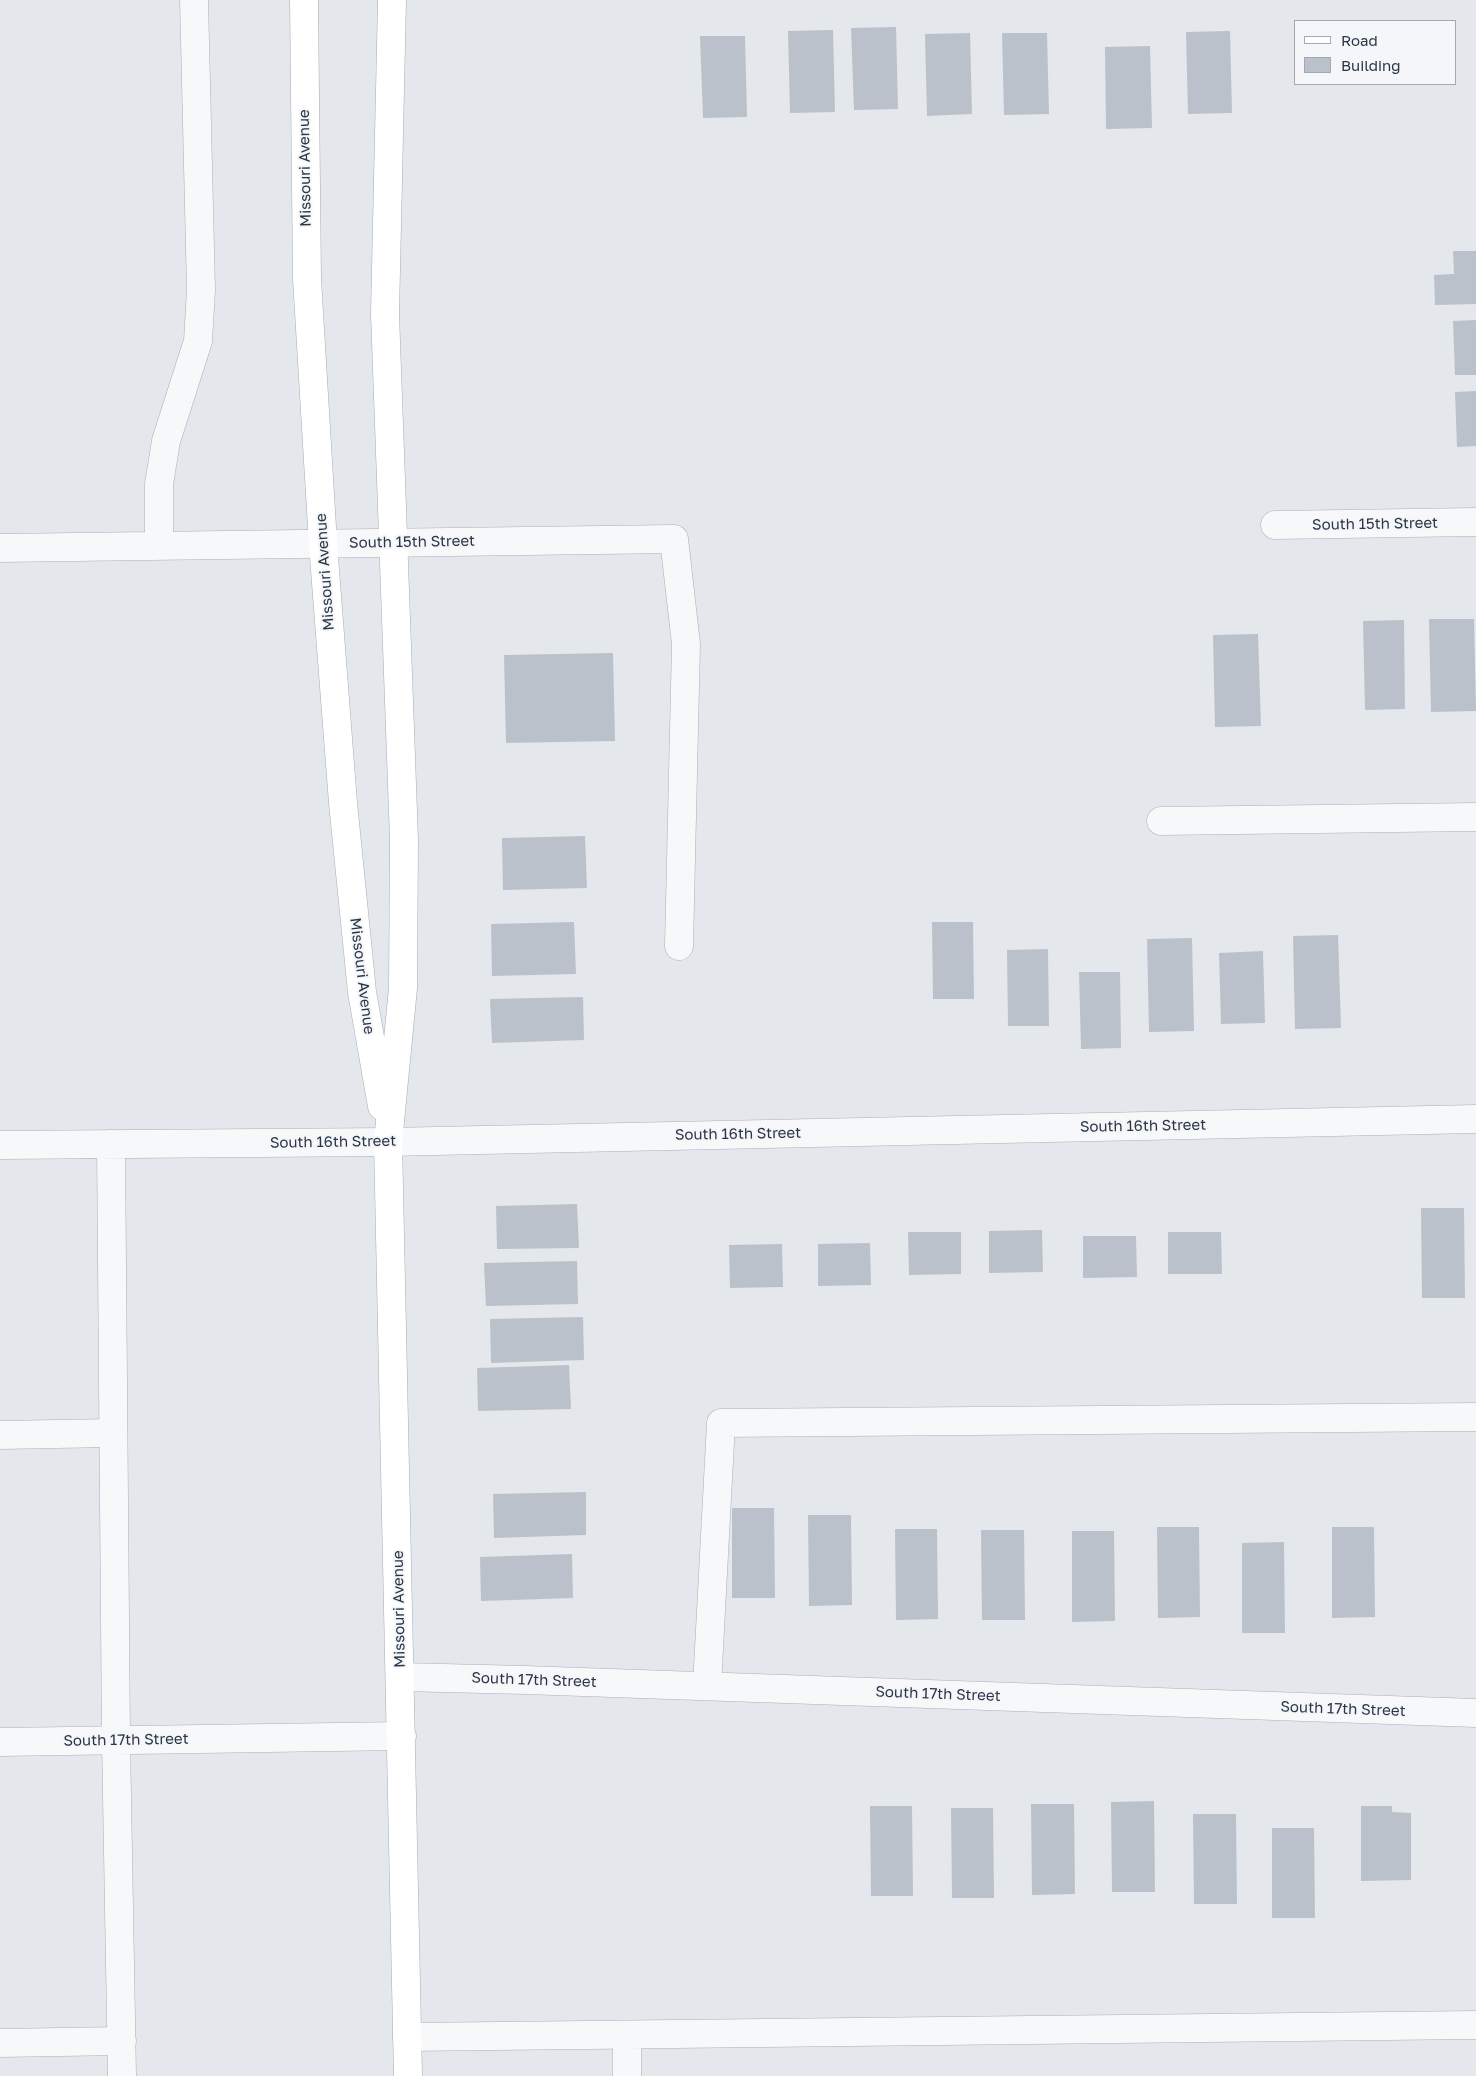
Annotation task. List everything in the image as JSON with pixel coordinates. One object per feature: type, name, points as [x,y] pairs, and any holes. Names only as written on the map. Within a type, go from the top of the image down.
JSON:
[{"type":"main road","name":"Missouri Avenue","points":[[304,0],[307,279],[323,544],[343,803],[362,992],[388,1142]]},
{"type":"main road","name":"Missouri Avenue","points":[[392,0],[385,314],[404,840],[403,988],[388,1142],[401,1677],[408,2076]]},
{"type":"street","points":[[158,546],[159,484],[166,441],[198,342],[201,290],[194,0]]},
{"type":"street","name":"South 15th Street","points":[[1275,525],[1476,522]]},
{"type":"street","name":"South 15th Street","points":[[0,548],[674,539],[686,644],[679,946]]},
{"type":"street","points":[[1161,821],[1476,817]]},
{"type":"street","name":"South 16th Street","points":[[0,1145],[388,1142],[1476,1119]]},
{"type":"street","points":[[111,1144],[116,1740],[122,2076]]},
{"type":"street","points":[[707,1686],[721,1423],[1476,1416]]},
{"type":"street","points":[[0,1435],[113,1432]]},
{"type":"street","name":"South 17th Street","points":[[401,1677],[1476,1713]]},
{"type":"street","name":"South 17th Street","points":[[0,1742],[402,1736]]},
{"type":"street","points":[[407,2037],[1476,2026]]},
{"type":"street","points":[[627,2035],[627,2076]]},
{"type":"street","points":[[0,2043],[122,2041]]},
{"type":"building","points":[[896,27],[898,109],[854,110],[851,28]]},
{"type":"building","points":[[833,30],[835,112],[790,113],[788,31]]},
{"type":"building","points":[[1230,31],[1232,113],[1188,114],[1186,32]]},
{"type":"building","points":[[970,33],[972,114],[927,116],[925,34]]},
{"type":"building","points":[[1002,33],[1047,33],[1049,114],[1004,115]]},
{"type":"building","points":[[700,36],[745,36],[747,117],[703,118]]},
{"type":"building","points":[[1150,46],[1152,128],[1106,129],[1105,47]]},
{"type":"building","points":[[1453,251],[1476,251],[1476,304],[1435,305],[1434,275],[1454,274]]},
{"type":"building","points":[[1476,320],[1476,375],[1455,375],[1453,321]]},
{"type":"building","points":[[1476,391],[1476,446],[1457,447],[1455,392]]},
{"type":"building","points":[[1429,619],[1474,619],[1476,711],[1431,712]]},
{"type":"building","points":[[1404,620],[1405,709],[1365,710],[1363,621]]},
{"type":"building","points":[[1258,634],[1261,726],[1215,727],[1213,635]]},
{"type":"building","points":[[613,653],[615,741],[506,743],[504,655]]},
{"type":"building","points":[[585,836],[587,888],[503,890],[502,838]]},
{"type":"building","points":[[574,922],[576,974],[492,976],[491,924]]},
{"type":"building","points":[[932,922],[973,922],[974,999],[933,999]]},
{"type":"building","points":[[1338,935],[1341,1028],[1295,1029],[1293,936]]},
{"type":"building","points":[[1192,938],[1194,1031],[1149,1032],[1147,939]]},
{"type":"building","points":[[1048,949],[1049,1026],[1008,1026],[1007,950]]},
{"type":"building","points":[[1263,951],[1265,1023],[1221,1024],[1219,953]]},
{"type":"building","points":[[1079,972],[1120,972],[1121,1048],[1081,1049]]},
{"type":"building","points":[[583,997],[584,1040],[492,1043],[490,999]]},
{"type":"building","points":[[577,1204],[579,1248],[497,1249],[496,1206]]},
{"type":"building","points":[[1421,1208],[1464,1208],[1465,1298],[1422,1298]]},
{"type":"building","points":[[1042,1230],[1043,1272],[989,1273],[989,1231]]},
{"type":"building","points":[[908,1232],[961,1232],[961,1274],[909,1275]]},
{"type":"building","points":[[1168,1232],[1221,1232],[1222,1274],[1168,1274]]},
{"type":"building","points":[[1083,1236],[1136,1236],[1137,1277],[1083,1278]]},
{"type":"building","points":[[870,1243],[871,1285],[818,1286],[818,1244]]},
{"type":"building","points":[[782,1244],[783,1287],[730,1288],[729,1245]]},
{"type":"building","points":[[577,1261],[578,1304],[486,1306],[484,1263]]},
{"type":"building","points":[[583,1317],[584,1360],[491,1363],[490,1319]]},
{"type":"building","points":[[569,1365],[571,1409],[478,1411],[477,1368]]},
{"type":"building","points":[[586,1492],[586,1535],[494,1538],[493,1494]]},
{"type":"building","points":[[732,1508],[774,1508],[775,1598],[732,1598]]},
{"type":"building","points":[[808,1515],[851,1515],[852,1605],[809,1606]]},
{"type":"building","points":[[1157,1527],[1199,1527],[1200,1617],[1158,1618]]},
{"type":"building","points":[[1332,1527],[1374,1527],[1375,1617],[1332,1618]]},
{"type":"building","points":[[895,1529],[937,1529],[938,1619],[896,1620]]},
{"type":"building","points":[[981,1530],[1024,1530],[1025,1620],[982,1620]]},
{"type":"building","points":[[1072,1531],[1114,1531],[1115,1621],[1072,1622]]},
{"type":"building","points":[[1284,1542],[1285,1633],[1242,1633],[1242,1543]]},
{"type":"building","points":[[572,1554],[573,1598],[481,1601],[480,1557]]},
{"type":"building","points":[[1154,1801],[1155,1892],[1112,1892],[1111,1802]]},
{"type":"building","points":[[1031,1804],[1074,1804],[1075,1894],[1032,1895]]},
{"type":"building","points":[[870,1806],[912,1806],[913,1896],[871,1896]]},
{"type":"building","points":[[1361,1806],[1392,1806],[1392,1812],[1411,1813],[1411,1880],[1361,1881]]},
{"type":"building","points":[[951,1808],[993,1808],[994,1898],[952,1898]]},
{"type":"building","points":[[1193,1814],[1236,1814],[1237,1904],[1194,1904]]},
{"type":"building","points":[[1272,1828],[1314,1828],[1315,1918],[1272,1918]]}]
